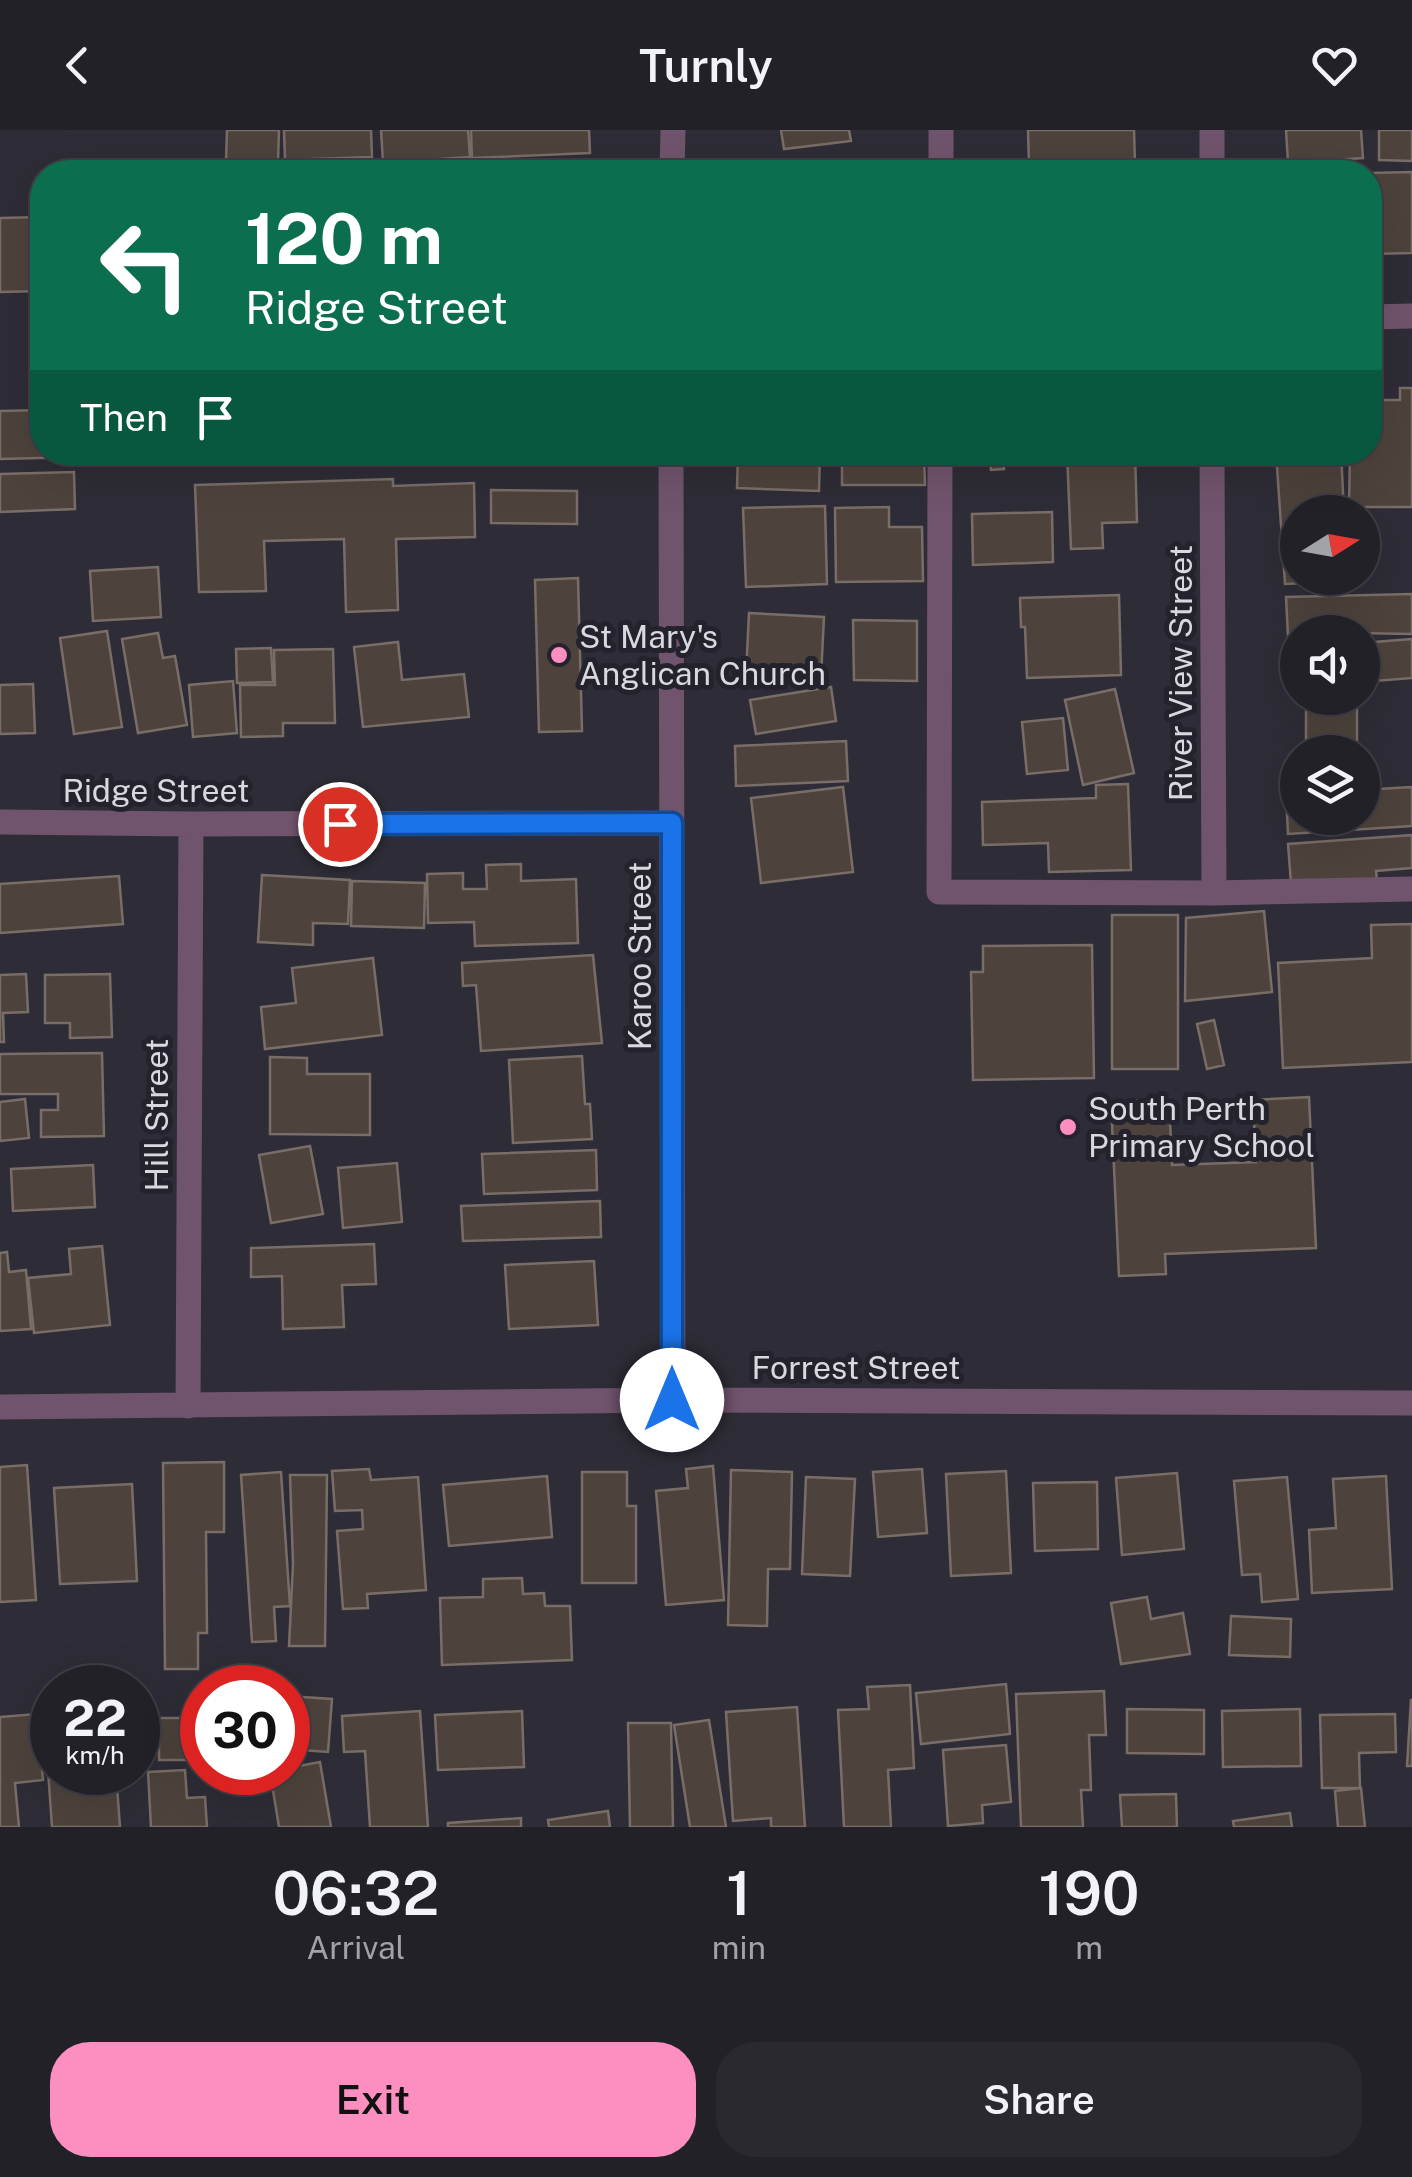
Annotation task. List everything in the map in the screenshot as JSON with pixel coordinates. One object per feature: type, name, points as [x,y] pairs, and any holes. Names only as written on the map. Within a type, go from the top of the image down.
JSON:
[{"type":"street","points":[[672,160],[673,130]]},
{"type":"street","points":[[941,130],[941,160]]},
{"type":"street","points":[[1212,130],[1212,160]]},
{"type":"street","points":[[1382,317],[1412,316]]},
{"type":"street","name":"Karoo Street","points":[[671,465],[672,1400]]},
{"type":"street","points":[[940,465],[939,892],[1214,893],[1412,888]]},
{"type":"street","name":"River View Street","points":[[1212,465],[1214,893]]},
{"type":"street","name":"Ridge Street","points":[[0,822],[672,823]]},
{"type":"street","name":"Hill Street","points":[[188,1406],[191,824]]},
{"type":"street","name":"Forrest Street","points":[[0,1407],[672,1400],[1412,1403]]},
{"type":"building","points":[[227,130],[279,130],[278,160],[226,160]]},
{"type":"building","points":[[284,130],[371,130],[372,157],[285,160]]},
{"type":"building","points":[[381,130],[468,130],[470,157],[383,160]]},
{"type":"building","points":[[471,130],[589,130],[590,153],[472,158]]},
{"type":"building","points":[[781,130],[849,130],[851,141],[784,149]]},
{"type":"building","points":[[1028,130],[1134,130],[1135,160],[1029,160]]},
{"type":"building","points":[[1286,130],[1361,130],[1363,158],[1288,160]]},
{"type":"building","points":[[1379,130],[1412,130],[1412,161],[1379,160]]},
{"type":"building","points":[[1412,172],[1412,253],[1382,254],[1382,173]]},
{"type":"building","points":[[30,217],[30,291],[0,292],[0,218]]},
{"type":"building","points":[[1400,388],[1412,388],[1412,507],[1380,507],[1380,495],[1349,495],[1350,465],[1382,465],[1382,400],[1400,400]]},
{"type":"building","points":[[30,410],[30,458],[0,459],[0,411]]},
{"type":"building","points":[[738,465],[820,465],[819,491],[737,488]]},
{"type":"building","points":[[842,465],[924,465],[925,485],[842,485]]},
{"type":"building","points":[[1068,465],[1135,465],[1137,522],[1102,523],[1103,548],[1071,549]]},
{"type":"building","points":[[1277,465],[1342,465],[1343,495],[1280,495],[1280,511]]},
{"type":"building","points":[[74,472],[75,509],[0,512],[0,474]]},
{"type":"building","points":[[393,479],[393,486],[474,483],[475,537],[396,539],[398,610],[346,612],[344,539],[264,541],[266,591],[199,592],[195,485]]},
{"type":"building","points":[[491,490],[577,491],[577,524],[491,523]]},
{"type":"building","points":[[825,506],[827,584],[746,587],[743,508]]},
{"type":"building","points":[[889,507],[889,527],[922,527],[923,581],[836,582],[835,508]]},
{"type":"building","points":[[1052,512],[1053,562],[973,565],[972,514]]},
{"type":"building","points":[[158,567],[161,617],[93,621],[90,571]]},
{"type":"building","name":"St Mary's Anglican Church","points":[[578,578],[582,731],[539,732],[535,580]]},
{"type":"building","points":[[1412,594],[1412,634],[1380,633],[1380,615],[1287,615],[1286,597]]},
{"type":"building","points":[[1119,595],[1121,675],[1027,678],[1020,598]]},
{"type":"building","points":[[749,613],[824,617],[821,677],[746,674]]},
{"type":"building","points":[[853,620],[917,621],[917,681],[854,680]]},
{"type":"building","points":[[107,631],[122,727],[74,734],[60,638]]},
{"type":"building","points":[[158,633],[163,658],[175,656],[187,725],[138,733],[122,639]]},
{"type":"building","points":[[1412,639],[1412,678],[1380,681],[1380,642]]},
{"type":"building","points":[[398,642],[402,680],[464,674],[469,717],[363,727],[354,647]]},
{"type":"building","points":[[271,648],[273,682],[237,683],[236,649]]},
{"type":"building","points":[[333,649],[335,723],[283,723],[283,736],[241,737],[240,685],[275,685],[274,650]]},
{"type":"building","points":[[233,681],[237,733],[193,737],[189,685]]},
{"type":"building","points":[[33,684],[35,733],[0,734],[0,685]]},
{"type":"building","points":[[831,687],[836,721],[756,734],[750,700]]},
{"type":"building","points":[[1115,689],[1134,773],[1083,785],[1065,700]]},
{"type":"building","points":[[1306,715],[1357,715],[1357,735],[1306,735]]},
{"type":"building","points":[[1063,718],[1068,770],[1027,774],[1022,722]]},
{"type":"building","points":[[846,741],[848,781],[736,786],[735,746]]},
{"type":"building","points":[[1128,784],[1131,870],[1049,872],[1048,843],[983,845],[982,802],[1096,798],[1096,785]]},
{"type":"building","points":[[843,787],[853,872],[761,883],[751,798]]},
{"type":"building","points":[[1412,787],[1412,826],[1380,828],[1380,789]]},
{"type":"building","points":[[1412,835],[1412,868],[1376,871],[1378,890],[1292,897],[1288,844]]},
{"type":"building","points":[[521,864],[521,881],[576,879],[578,943],[475,946],[474,922],[428,923],[427,874],[463,873],[463,889],[487,889],[486,865]]},
{"type":"building","points":[[262,875],[350,880],[348,924],[313,923],[313,945],[258,942]]},
{"type":"building","points":[[119,876],[123,924],[0,933],[0,884]]},
{"type":"building","points":[[352,881],[425,883],[424,928],[351,926]]},
{"type":"building","points":[[1264,911],[1272,992],[1185,1001],[1186,918]]},
{"type":"building","points":[[1112,915],[1178,915],[1178,1069],[1112,1069]]},
{"type":"building","points":[[1412,924],[1412,1062],[1283,1068],[1278,963],[1372,958],[1371,925]]},
{"type":"building","points":[[1092,945],[1094,1078],[973,1080],[971,972],[983,972],[983,946]]},
{"type":"building","points":[[593,955],[602,1043],[481,1051],[476,985],[463,986],[462,963]]},
{"type":"building","points":[[373,958],[382,1035],[265,1049],[261,1007],[296,1003],[292,968]]},
{"type":"building","points":[[26,974],[28,1012],[3,1013],[4,1042],[0,1042],[0,975]]},
{"type":"building","points":[[110,974],[112,1037],[70,1038],[70,1023],[45,1023],[45,975]]},
{"type":"building","points":[[1214,1020],[1224,1065],[1207,1069],[1197,1024]]},
{"type":"building","points":[[102,1053],[104,1136],[41,1137],[41,1110],[58,1110],[58,1094],[0,1094],[0,1054]]},
{"type":"building","points":[[582,1056],[592,1139],[513,1143],[509,1060]]},
{"type":"building","points":[[270,1057],[307,1058],[307,1074],[370,1074],[370,1135],[270,1134]]},
{"type":"building","points":[[1309,1097],[1316,1248],[1165,1254],[1166,1274],[1119,1276],[1111,1102],[1169,1099],[1172,1165],[1256,1162],[1253,1100]]},
{"type":"building","points":[[25,1099],[29,1138],[0,1141],[0,1102]]},
{"type":"building","points":[[310,1146],[323,1214],[271,1223],[259,1155]]},
{"type":"building","points":[[596,1150],[597,1190],[484,1194],[482,1154]]},
{"type":"building","points":[[397,1163],[402,1222],[343,1228],[338,1168]]},
{"type":"building","points":[[93,1165],[95,1207],[13,1211],[11,1169]]},
{"type":"building","points":[[600,1201],[601,1237],[463,1241],[461,1206]]},
{"type":"building","points":[[374,1244],[376,1284],[342,1285],[344,1327],[283,1329],[282,1276],[251,1277],[251,1248]]},
{"type":"building","points":[[102,1246],[110,1325],[34,1333],[28,1278],[71,1274],[69,1249]]},
{"type":"building","points":[[7,1252],[9,1272],[26,1270],[31,1329],[0,1331],[0,1253]]},
{"type":"building","points":[[594,1261],[598,1325],[509,1329],[505,1265]]},
{"type":"building","points":[[224,1462],[224,1532],[206,1532],[207,1633],[198,1633],[198,1665],[180,1665],[180,1669],[165,1669],[163,1463]]},
{"type":"building","points":[[27,1465],[36,1600],[0,1602],[0,1467]]},
{"type":"building","points":[[713,1466],[724,1600],[666,1605],[656,1491],[688,1488],[686,1469]]},
{"type":"building","points":[[369,1469],[371,1480],[418,1477],[426,1590],[367,1594],[368,1608],[343,1609],[337,1531],[363,1529],[362,1510],[335,1511],[332,1471]]},
{"type":"building","points":[[922,1469],[927,1533],[878,1537],[873,1472]]},
{"type":"building","points":[[731,1470],[792,1472],[790,1569],[768,1569],[767,1626],[728,1625]]},
{"type":"building","points":[[1006,1471],[1011,1573],[951,1576],[946,1474]]},
{"type":"building","points":[[281,1472],[290,1606],[274,1607],[276,1641],[252,1642],[241,1475]]},
{"type":"building","points":[[582,1472],[627,1472],[627,1506],[636,1506],[636,1583],[582,1583]]},
{"type":"building","points":[[1177,1473],[1184,1549],[1122,1555],[1116,1478]]},
{"type":"building","points":[[290,1475],[327,1475],[325,1646],[289,1646],[293,1564]]},
{"type":"building","points":[[547,1476],[552,1537],[449,1546],[443,1485]]},
{"type":"building","points":[[1386,1476],[1392,1589],[1312,1593],[1309,1530],[1336,1528],[1333,1479]]},
{"type":"building","points":[[806,1477],[855,1479],[850,1576],[802,1574]]},
{"type":"building","points":[[1287,1477],[1298,1599],[1262,1602],[1260,1574],[1242,1575],[1234,1481]]},
{"type":"building","points":[[1097,1482],[1098,1549],[1035,1551],[1033,1483]]},
{"type":"building","points":[[132,1484],[137,1581],[60,1584],[54,1488]]},
{"type":"building","points":[[522,1578],[523,1594],[544,1593],[545,1606],[570,1606],[572,1660],[442,1665],[440,1598],[483,1597],[483,1579]]},
{"type":"building","points":[[1147,1597],[1151,1619],[1183,1613],[1190,1654],[1121,1664],[1111,1603]]},
{"type":"building","points":[[1231,1616],[1291,1619],[1290,1657],[1229,1655]]},
{"type":"building","points":[[1006,1684],[1010,1734],[921,1744],[916,1693]]},
{"type":"building","points":[[910,1685],[914,1768],[888,1770],[891,1827],[844,1827],[838,1710],[869,1709],[867,1687]]},
{"type":"building","points":[[1104,1691],[1106,1735],[1089,1735],[1091,1790],[1081,1790],[1083,1827],[1021,1827],[1016,1694]]},
{"type":"building","points":[[310,1698],[332,1699],[328,1752],[310,1751]]},
{"type":"building","points":[[1411,1700],[1412,1766],[1407,1766]]},
{"type":"building","points":[[797,1707],[805,1827],[771,1827],[771,1818],[733,1821],[726,1712]]},
{"type":"building","points":[[1127,1709],[1204,1710],[1204,1754],[1127,1753]]},
{"type":"building","points":[[1300,1709],[1301,1766],[1223,1767],[1222,1711]]},
{"type":"building","points":[[420,1711],[428,1827],[370,1827],[365,1751],[344,1752],[342,1716]]},
{"type":"building","points":[[522,1711],[524,1767],[438,1770],[435,1715]]},
{"type":"building","points":[[1395,1714],[1396,1752],[1359,1753],[1360,1788],[1322,1788],[1320,1715]]},
{"type":"building","points":[[30,1715],[30,1781],[15,1783],[19,1827],[0,1827],[0,1717]]},
{"type":"building","points":[[160,1718],[180,1718],[180,1760],[160,1760]]},
{"type":"building","points":[[709,1720],[726,1827],[690,1827],[674,1725]]},
{"type":"building","points":[[628,1723],[671,1723],[673,1827],[630,1827]]},
{"type":"building","points":[[1006,1745],[1011,1802],[982,1805],[983,1823],[948,1826],[943,1750]]},
{"type":"building","points":[[320,1762],[331,1827],[279,1827],[274,1795],[310,1795],[310,1764]]},
{"type":"building","points":[[180,1770],[180,1795],[205,1797],[207,1827],[151,1827],[149,1795],[160,1795],[160,1771]]},
{"type":"building","points":[[1361,1788],[1365,1827],[1338,1827],[1335,1791]]},
{"type":"building","points":[[1176,1794],[1177,1827],[1122,1827],[1120,1795]]},
{"type":"building","points":[[50,1795],[118,1795],[120,1827],[52,1827]]},
{"type":"building","points":[[608,1811],[610,1827],[549,1827],[548,1820]]},
{"type":"building","points":[[1290,1813],[1292,1827],[1234,1827],[1233,1821]]},
{"type":"building","points":[[521,1818],[521,1827],[448,1827],[448,1823]]},
{"type":"place","name":"St Mary's Anglican Church","points":[[559,655]]},
{"type":"place","name":"South Perth Primary School","points":[[1068,1127]]},
{"type":"route","points":[[340,824],[672,823],[672,1400]]}]
